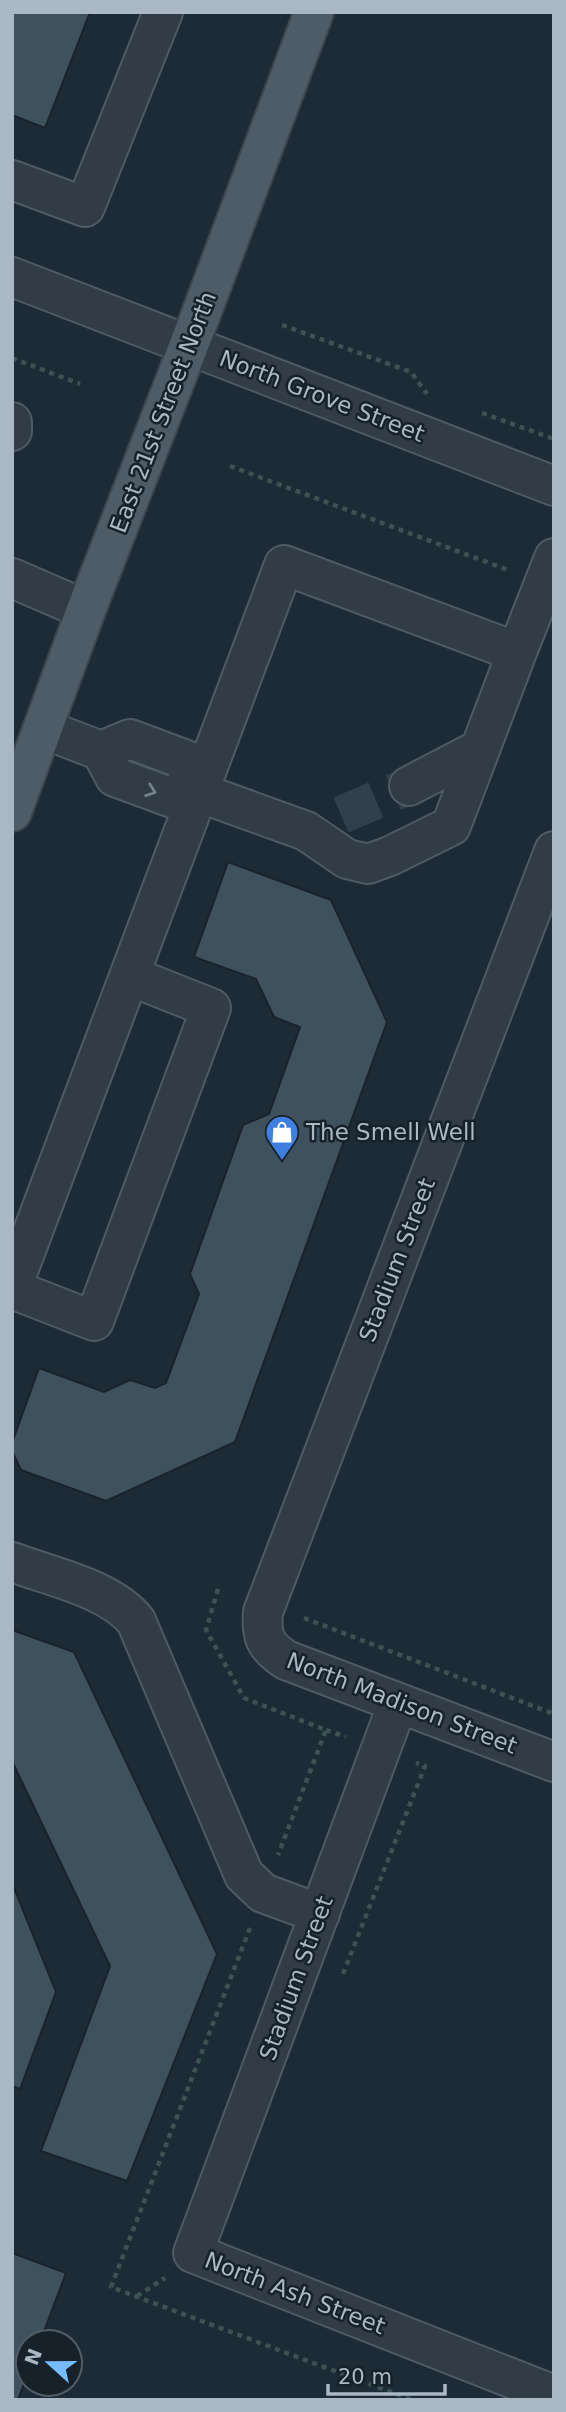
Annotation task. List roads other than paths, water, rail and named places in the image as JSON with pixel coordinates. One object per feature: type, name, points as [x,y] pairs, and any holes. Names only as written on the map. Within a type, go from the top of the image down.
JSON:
[{"type":"main road","name":"East 21st Street North","points":[[12,812],[86,610],[190,344],[311,13]]},
{"type":"street","points":[[12,180],[85,207],[163,12]]},
{"type":"street","name":"North Grove Street","points":[[12,277],[554,486]]},
{"type":"street","points":[[12,422],[12,431]]},
{"type":"street","points":[[130,976],[211,1008],[94,1321],[12,1288],[130,976],[193,790],[284,565],[517,652]]},
{"type":"street","points":[[44,729],[101,751],[116,778],[175,799],[193,790],[306,831],[347,859],[368,864],[450,826],[549,570]]},
{"type":"street","points":[[14,581],[86,610]]},
{"type":"street","points":[[409,786],[480,749]]},
{"type":"street","points":[[306,831],[341,815]]},
{"type":"street","name":"Stadium Street","points":[[277,1623],[263,1612],[554,851]]},
{"type":"street","points":[[12,1562],[110,1598],[127,1610],[136,1621],[244,1875],[263,1893],[320,1914]]},
{"type":"street","name":"North Madison Street","points":[[277,1623],[271,1650],[286,1660],[554,1762]]},
{"type":"street","name":"Stadium Street","points":[[193,2253],[398,1703]]},
{"type":"street","name":"North Ash Street","points":[[193,2253],[554,2395]]},
{"type":"tunnel","points":[[341,815],[409,786]]},
{"type":"place","name":"The Smell Well","points":[[282,1162]]}]
